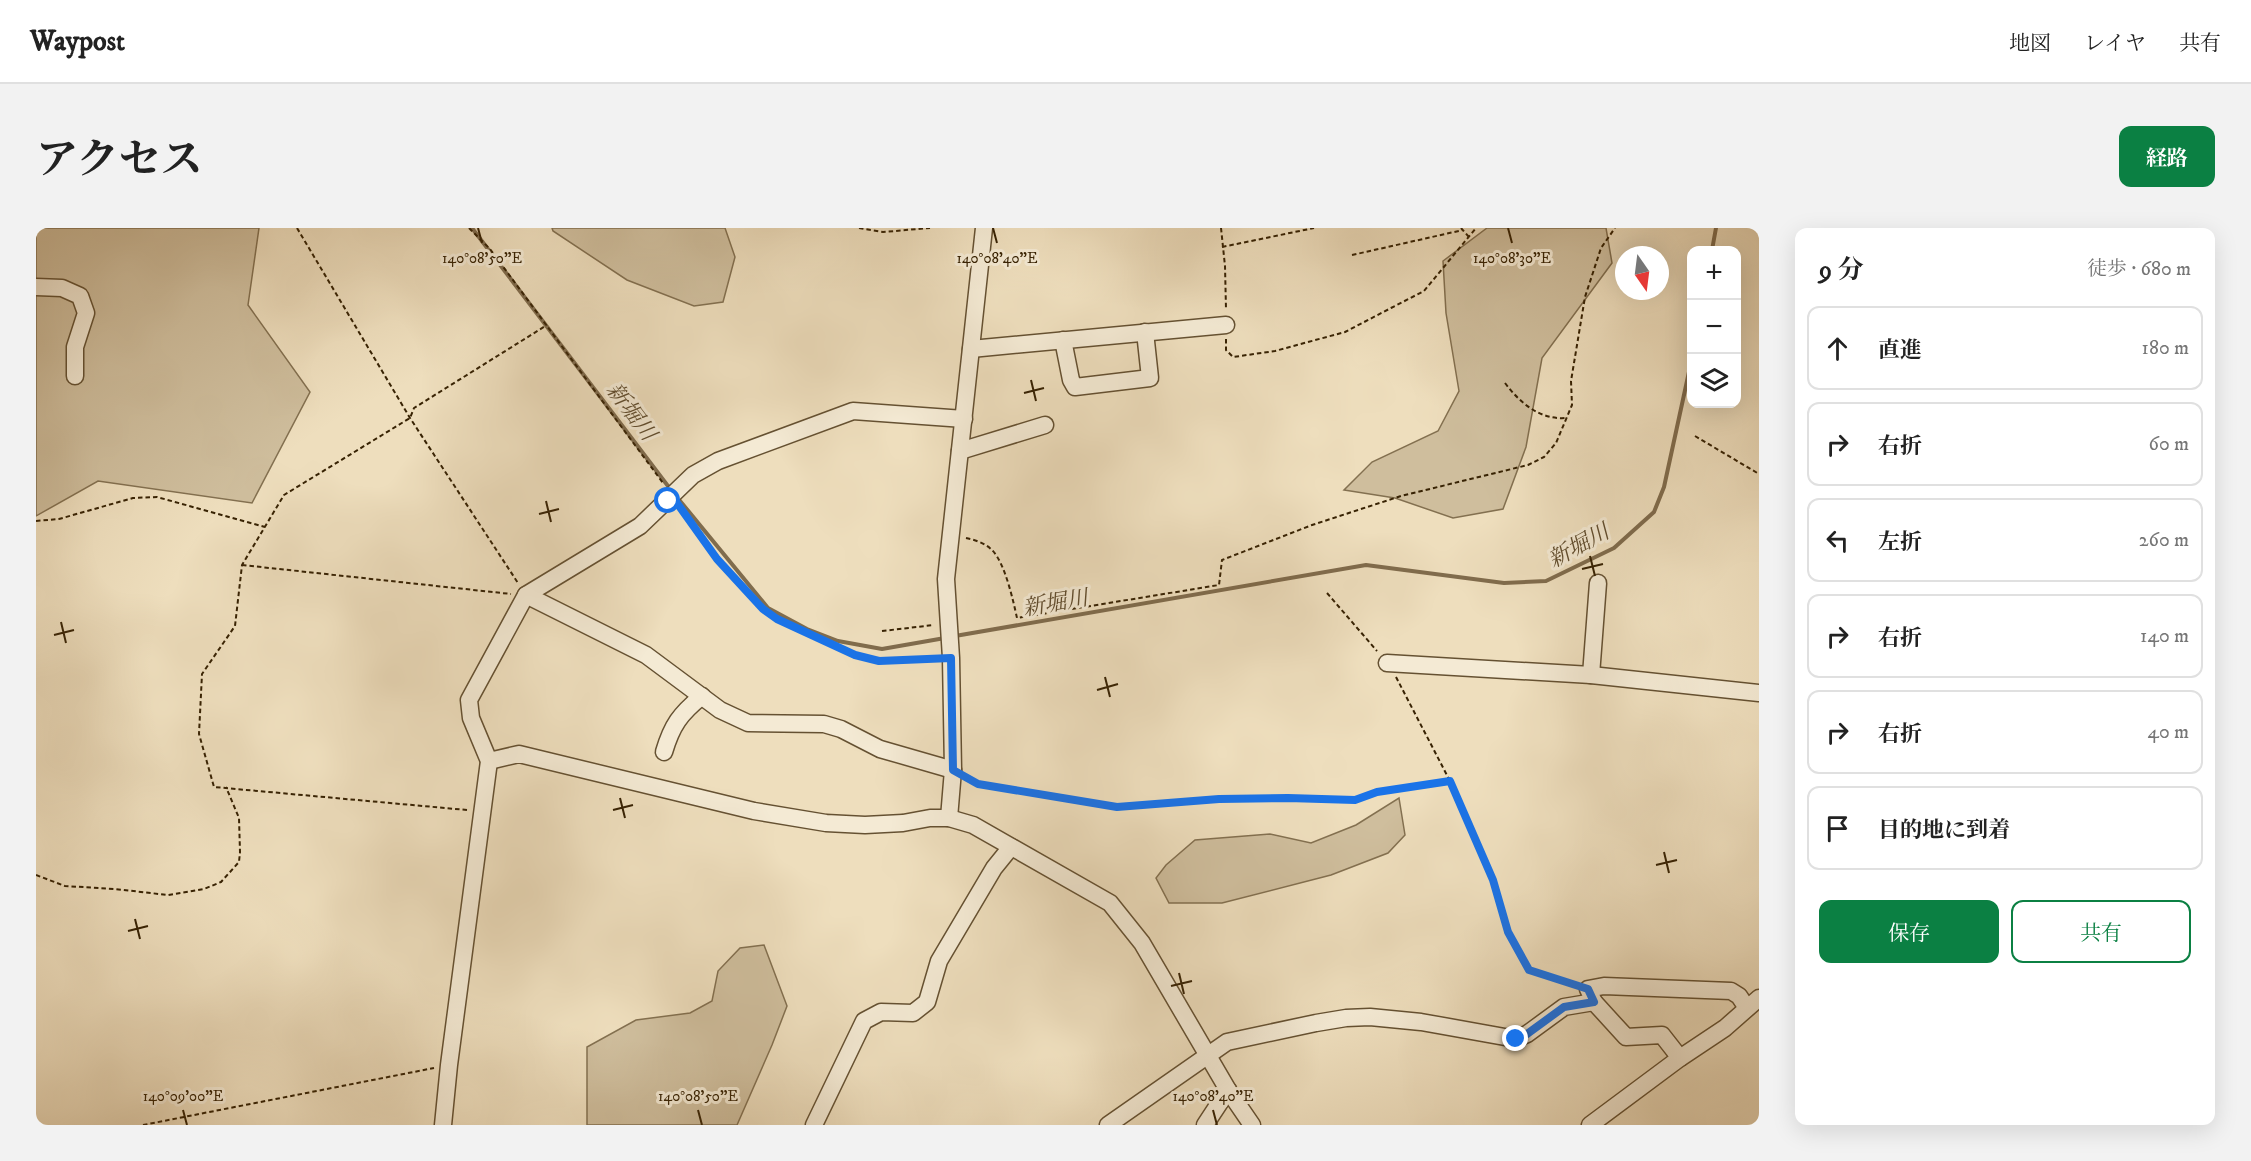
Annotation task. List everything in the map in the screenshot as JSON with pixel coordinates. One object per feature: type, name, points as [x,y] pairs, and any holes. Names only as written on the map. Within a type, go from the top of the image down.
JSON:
[{"type":"street","points":[[949,818],[953,770],[951,658],[946,579],[984,228]]},
{"type":"street","points":[[40,284],[62,288],[80,296],[86,313],[75,347],[75,376]]},
{"type":"street","points":[[971,349],[1226,325]]},
{"type":"street","points":[[1063,340],[1071,380],[1075,387],[1150,378],[1145,332]]},
{"type":"street","points":[[443,1125],[489,760],[471,718],[469,700],[526,595],[640,526],[693,475],[718,461],[853,411],[964,419]]},
{"type":"street","points":[[960,451],[1045,425]]},
{"type":"street","points":[[1592,675],[1598,583]]},
{"type":"street","points":[[526,595],[646,654],[720,710],[748,723],[824,724],[841,729],[880,749],[953,770]]},
{"type":"street","points":[[1387,663],[1592,675],[1759,693]]},
{"type":"street","points":[[664,752],[681,713],[702,696]]},
{"type":"street","points":[[489,760],[519,754],[754,811],[826,823],[874,825],[949,818],[973,825],[1110,903],[1142,944],[1209,1054],[1228,1090],[1252,1125]]},
{"type":"street","points":[[814,1125],[864,1021],[881,1012],[912,1013],[927,1002],[939,961],[994,868],[1011,847]]},
{"type":"street","points":[[1108,1125],[1227,1042],[1316,1023],[1358,1017],[1421,1022],[1516,1039],[1527,1034],[1564,1007],[1591,995],[1604,986],[1731,991],[1753,1003],[1725,1028],[1680,1058],[1590,1125]]},
{"type":"street","points":[[1591,995],[1626,1037],[1662,1035],[1680,1058]]},
{"type":"street","points":[[1205,1125],[1228,1090]]},
{"type":"path","points":[[297,228],[410,418],[526,595]]},
{"type":"path","points":[[469,228],[490,249],[547,325],[717,559],[763,609],[777,619],[855,655],[879,661],[951,658]]},
{"type":"path","points":[[859,228],[883,232],[930,228]]},
{"type":"path","points":[[1221,228],[1225,266],[1227,350],[1233,357],[1275,351],[1345,332],[1424,291],[1476,228]]},
{"type":"path","points":[[1222,247],[1314,228]]},
{"type":"path","points":[[951,534],[979,541],[993,551],[1007,581],[1017,618],[1219,585],[1222,560],[1312,525],[1401,496],[1528,465],[1544,457],[1556,442],[1572,405],[1571,381],[1585,297],[1601,248],[1615,228]]},
{"type":"path","points":[[1352,255],[1462,229],[1469,237]]},
{"type":"path","points":[[482,811],[214,787],[199,734],[202,674],[235,626],[243,565],[284,495],[410,418],[414,408],[547,325]]},
{"type":"path","points":[[1505,383],[1529,408],[1552,418],[1566,418]]},
{"type":"path","points":[[1695,436],[1759,474]]},
{"type":"path","points":[[36,521],[59,519],[134,498],[157,497],[265,528]]},
{"type":"path","points":[[243,565],[526,595]]},
{"type":"path","points":[[1327,593],[1387,663],[1410,701],[1450,781],[1493,880],[1508,932],[1529,970],[1591,995]]},
{"type":"path","points":[[882,631],[949,622]]},
{"type":"path","points":[[953,770],[978,784],[1117,807],[1219,799],[1355,800],[1377,792],[1450,781]]},
{"type":"path","points":[[36,875],[65,886],[168,895],[204,889],[221,882],[239,862],[240,852],[239,819],[226,787]]},
{"type":"path","points":[[143,1125],[449,1065]]},
{"type":"shaded area","points":[[36,228],[259,228],[248,305],[310,392],[252,503],[98,481],[36,516]]},
{"type":"shaded area","points":[[552,228],[725,228],[735,257],[723,302],[694,306],[627,280],[553,231]]},
{"type":"shaded area","points":[[1487,228],[1606,228],[1612,263],[1542,358],[1526,447],[1503,509],[1453,518],[1395,498],[1344,490],[1372,462],[1438,431],[1459,391],[1446,313],[1443,261]]},
{"type":"shaded area","points":[[1399,798],[1405,835],[1388,853],[1331,875],[1222,903],[1169,903],[1156,878],[1166,865],[1195,840],[1270,834],[1311,843],[1356,825]]},
{"type":"shaded area","points":[[764,945],[787,1006],[737,1125],[587,1125],[587,1047],[636,1020],[690,1013],[712,1001],[718,971],[740,948]]},
{"type":"waterway","name":"新堀川","points":[[472,228],[671,490]]},
{"type":"waterway","name":"新堀川","points":[[1713,246],[1716,228]]},
{"type":"waterway","name":"新堀川","points":[[955,636],[1366,565],[1504,583],[1546,581],[1614,548],[1654,512],[1664,487],[1687,381]]},
{"type":"waterway","name":"新堀川","points":[[676,496],[768,608],[807,629],[838,641],[882,649],[945,638]]},
{"type":"route","points":[[668,501],[672,496],[717,559],[763,609],[777,619],[855,655],[879,661],[951,658],[953,770],[978,784],[1117,807],[1219,799],[1355,800],[1377,792],[1450,781],[1493,880],[1508,932],[1529,970],[1588,989],[1594,1002],[1564,1007],[1527,1034],[1516,1039]]}]
